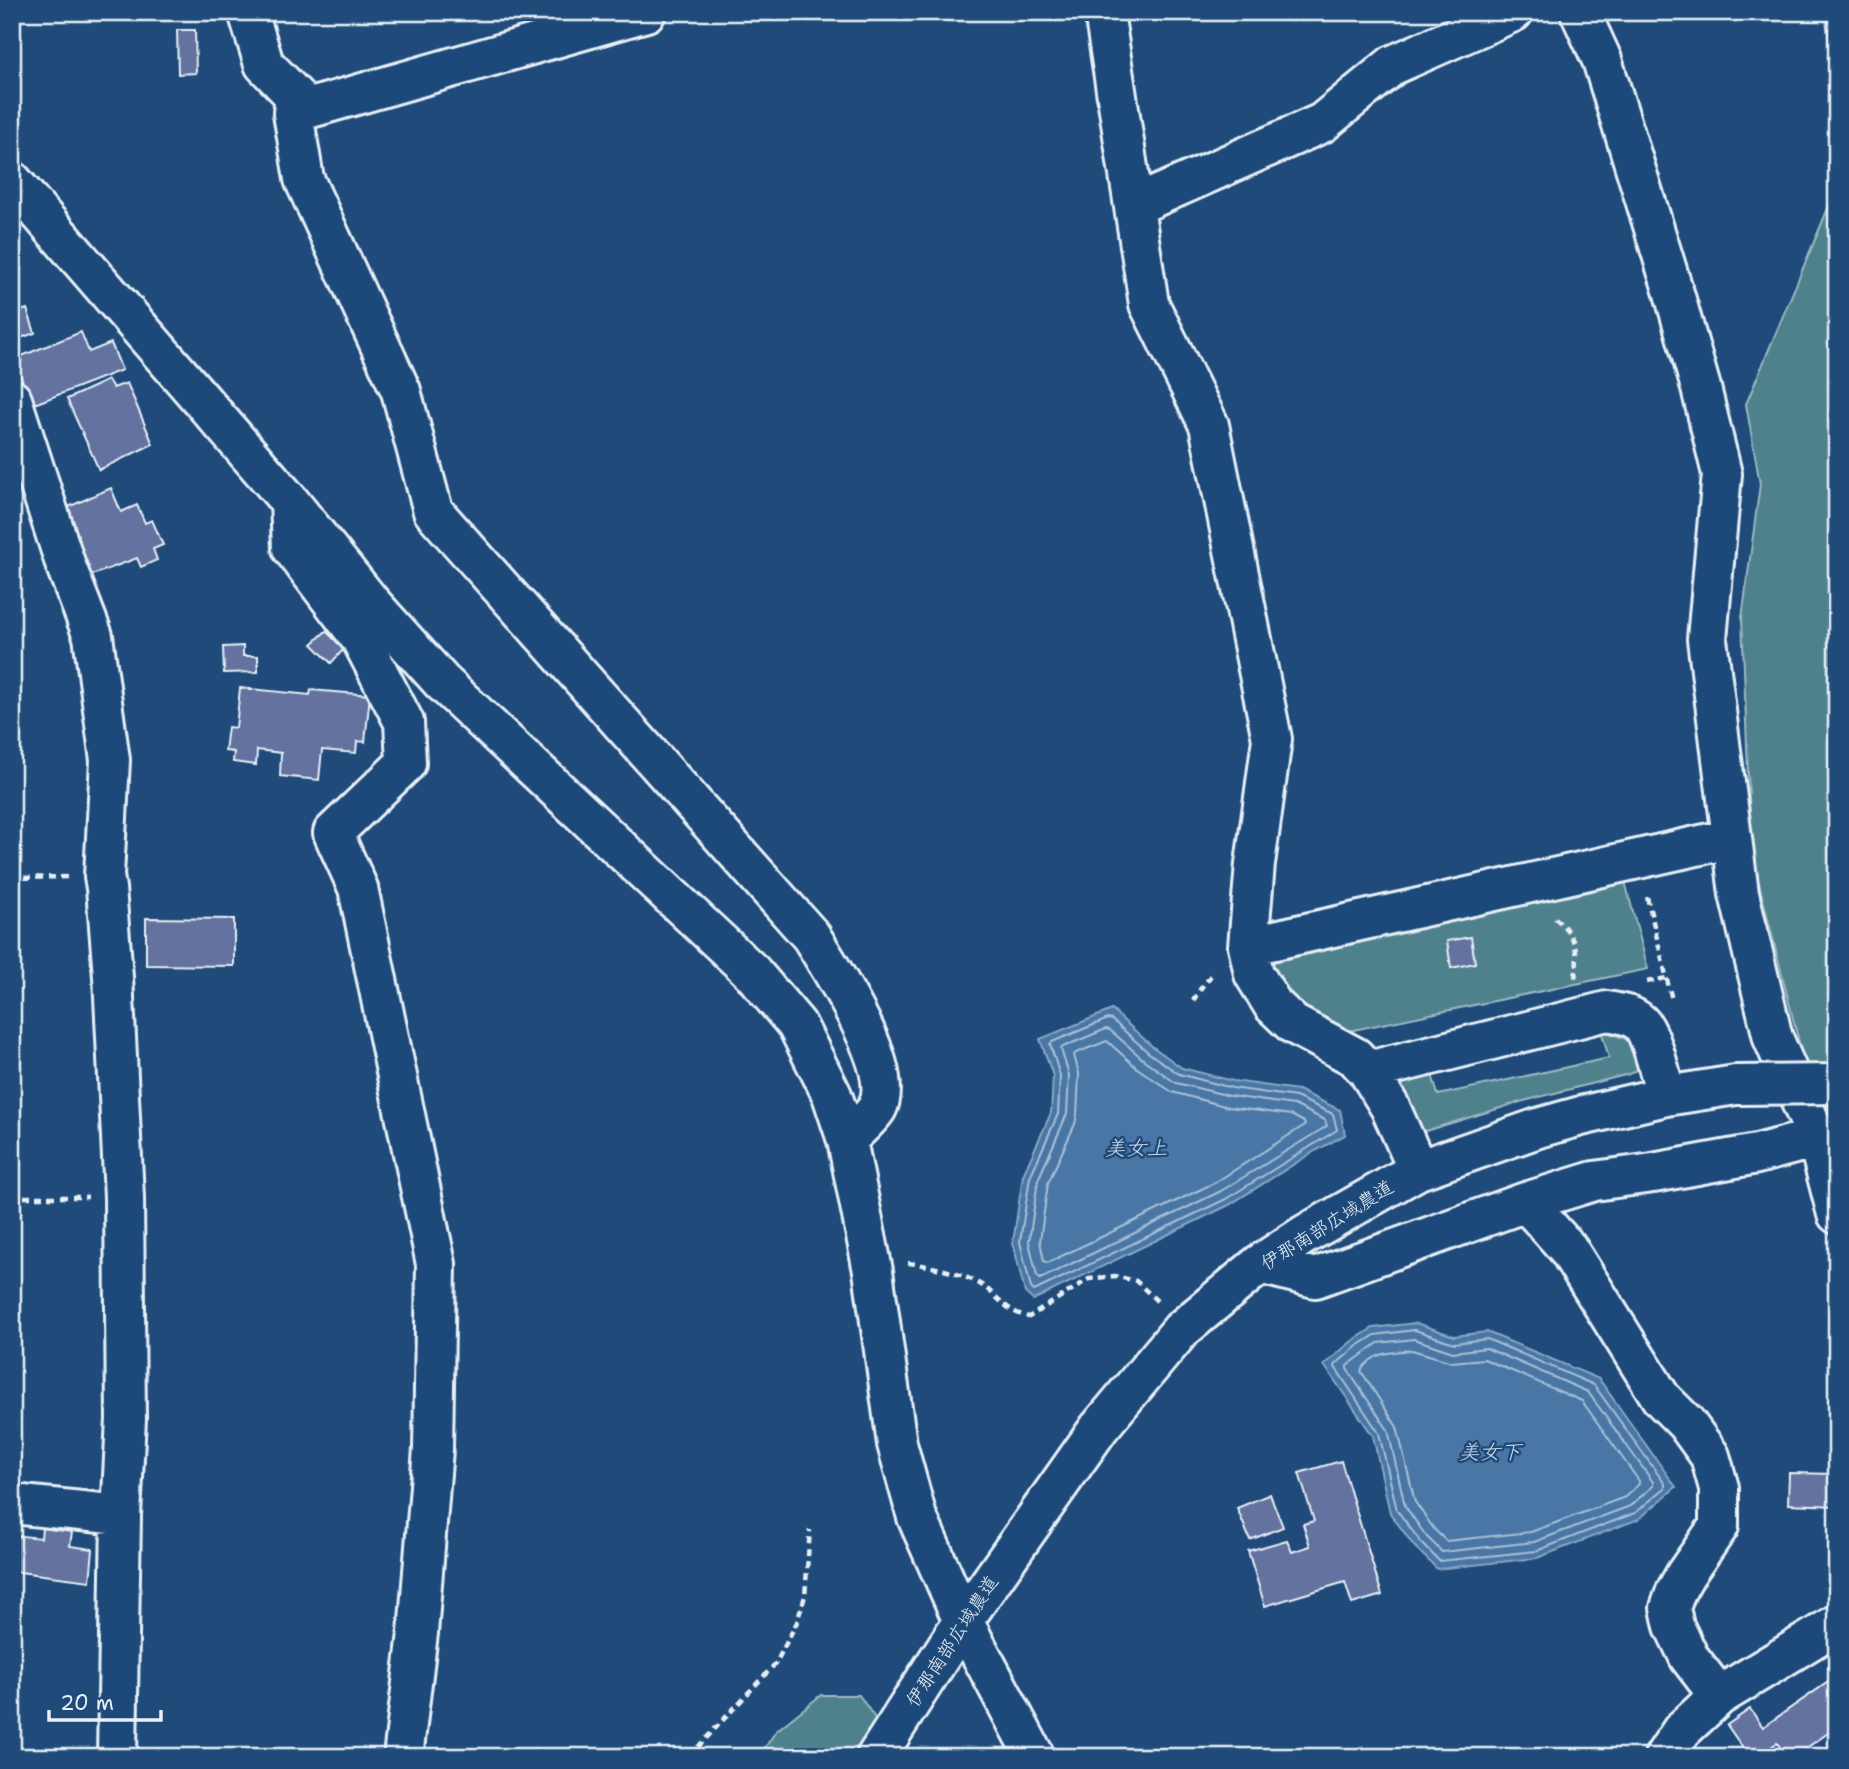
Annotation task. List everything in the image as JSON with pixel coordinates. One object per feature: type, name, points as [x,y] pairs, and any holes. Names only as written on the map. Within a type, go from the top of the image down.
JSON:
[{"type":"street","points":[[248,12],[264,64],[295,96],[293,113],[304,179],[401,391],[433,512],[811,936],[841,986],[874,1053],[882,1085],[877,1108],[847,1140]]},
{"type":"street","points":[[293,113],[646,12]]},
{"type":"street","points":[[1104,12],[1149,304],[1209,425],[1272,739],[1255,864],[1248,946],[1254,974],[1273,1005],[1293,1024],[1355,1057],[1368,1071],[1390,1107],[1418,1170]]},
{"type":"street","points":[[1134,206],[1322,123],[1393,65],[1513,12]]},
{"type":"street","points":[[1580,12],[1602,60],[1674,293],[1722,474],[1707,639],[1739,894],[1773,1038],[1817,1138],[1837,1214]]},
{"type":"street","points":[[12,181],[290,502],[371,603],[442,682],[752,972],[797,1025],[832,1095],[847,1140],[873,1271],[897,1444],[917,1517],[963,1621],[1035,1757]]},
{"type":"street","points":[[12,400],[66,566],[93,636],[110,760],[104,876],[113,977],[124,1197],[126,1419],[121,1515],[117,1757]]},
{"type":"street","points":[[290,502],[292,548],[361,639],[404,722],[406,763],[333,833],[358,888],[436,1264],[433,1448],[418,1633],[403,1757]]},
{"type":"street","points":[[1248,946],[1732,838]]},
{"type":"street","points":[[1368,1071],[1607,1011],[1626,1014],[1642,1026],[1654,1052],[1667,1096]]},
{"type":"street","name":"伊那南部広域農道","points":[[876,1757],[963,1621],[1099,1428],[1181,1330],[1260,1264],[1304,1235],[1418,1170],[1538,1128],[1667,1096],[1736,1085],[1837,1084]]},
{"type":"street","points":[[1260,1264],[1315,1278],[1526,1202],[1594,1181],[1757,1154],[1817,1138]]},
{"type":"street","points":[[1526,1202],[1567,1249],[1661,1398],[1686,1423],[1710,1456],[1719,1488],[1719,1526],[1685,1575],[1671,1608],[1674,1626],[1689,1657],[1719,1696]]},
{"type":"street","points":[[12,1504],[121,1515]]},
{"type":"street","points":[[1664,1757],[1682,1730],[1719,1696],[1837,1624]]},
{"type":"path","points":[[1638,858],[1673,1004]]},
{"type":"path","points":[[12,878],[104,876]]},
{"type":"path","points":[[1552,915],[1566,926],[1575,945],[1578,961],[1573,988]]},
{"type":"path","points":[[12,1197],[124,1197]]},
{"type":"path","points":[[908,1263],[929,1265],[978,1283],[1004,1306],[1029,1317],[1089,1279],[1115,1276],[1136,1281],[1164,1309]]},
{"type":"path","points":[[691,1757],[776,1663],[797,1622],[805,1596],[810,1530]]},
{"type":"green space","points":[[1825,12],[1837,12],[1837,104]]},
{"type":"green space","points":[[1837,187],[1837,1194],[1751,851],[1742,618],[1760,484],[1746,404]]},
{"type":"green space","points":[[1623,874],[1648,969],[1344,1032],[1303,1015],[1277,988],[1265,955]]},
{"type":"green space","points":[[1601,1030],[1629,1040],[1638,1069],[1629,1074],[1520,1102],[1422,1132],[1399,1093],[1405,1079],[1431,1071],[1438,1095],[1609,1058]]},
{"type":"green space","points":[[821,1695],[859,1695],[877,1721],[878,1757],[759,1757],[776,1731]]},
{"type":"water","name":"美女上","points":[[1112,1010],[1153,1047],[1182,1068],[1233,1081],[1298,1090],[1340,1110],[1345,1135],[1229,1205],[1033,1300],[1025,1293],[1013,1243],[1023,1175],[1051,1113],[1053,1076],[1040,1039]]},
{"type":"water","name":"美女下","points":[[1416,1323],[1454,1336],[1487,1332],[1599,1379],[1676,1487],[1639,1519],[1537,1558],[1437,1569],[1414,1546],[1390,1513],[1373,1436],[1324,1365],[1352,1341],[1373,1328]]},
{"type":"building","points":[[177,30],[195,30],[196,73],[178,74]]},
{"type":"building","points":[[27,309],[35,333],[12,341],[12,314]]},
{"type":"building","points":[[81,332],[89,352],[111,343],[122,370],[32,405],[14,359]]},
{"type":"building","points":[[108,380],[113,388],[127,383],[153,444],[99,470],[67,399]]},
{"type":"building","points":[[111,488],[121,512],[137,505],[145,523],[152,520],[163,545],[153,549],[157,560],[141,567],[137,558],[82,579],[57,512]]},
{"type":"building","points":[[326,631],[344,649],[331,663],[312,644]]},
{"type":"building","points":[[243,646],[243,656],[258,656],[258,672],[224,673],[223,647]]},
{"type":"building","points":[[240,688],[310,695],[311,690],[370,695],[365,742],[357,741],[356,753],[322,750],[319,780],[280,776],[281,753],[257,750],[256,765],[233,762],[234,752],[225,751],[228,727],[236,728]]},
{"type":"building","points":[[146,918],[234,919],[234,966],[146,965]]},
{"type":"building","points":[[1471,937],[1475,963],[1451,968],[1447,941]]},
{"type":"building","points":[[1341,1461],[1382,1595],[1352,1604],[1345,1582],[1265,1606],[1248,1551],[1287,1540],[1292,1552],[1310,1546],[1303,1524],[1314,1521],[1299,1473]]},
{"type":"building","points":[[1789,1473],[1837,1474],[1837,1506],[1788,1504]]},
{"type":"building","points":[[1270,1494],[1283,1527],[1250,1540],[1237,1508]]},
{"type":"building","points":[[42,1528],[72,1532],[70,1546],[93,1549],[90,1581],[12,1571],[12,1535],[41,1538]]},
{"type":"building","points":[[1837,1676],[1837,1704],[1834,1706],[1837,1711],[1837,1727],[1793,1757],[1787,1757],[1777,1743],[1757,1757],[1749,1757],[1727,1725],[1750,1709],[1763,1727]]}]
